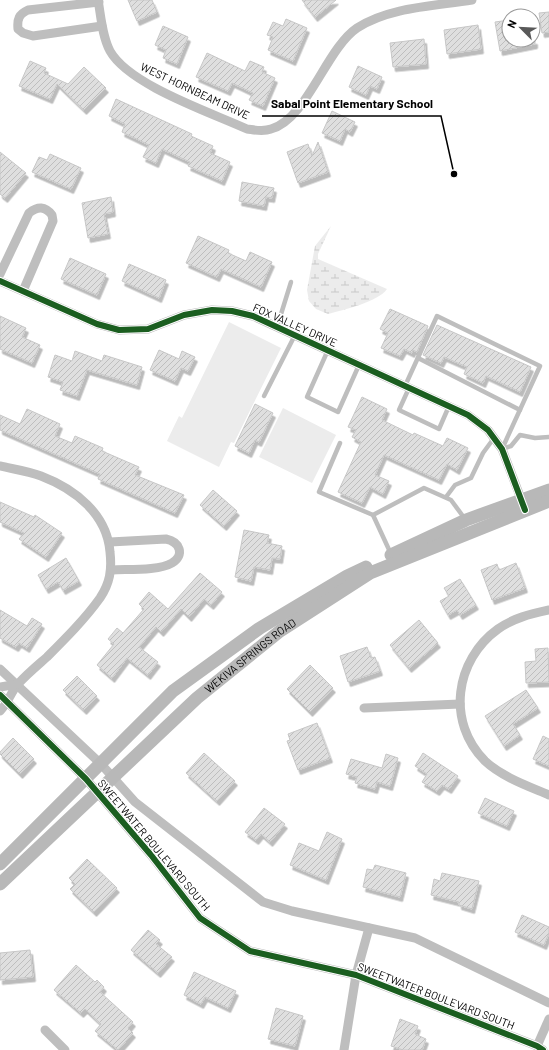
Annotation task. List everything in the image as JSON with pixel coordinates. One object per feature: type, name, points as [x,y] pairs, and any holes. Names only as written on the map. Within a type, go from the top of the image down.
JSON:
[{"type":"main road","name":"WEKIVA SPRINGS ROAD","points":[[0,884],[197,698],[280,631],[370,573],[523,504],[549,490]]},
{"type":"main road","name":"WEKIVA SPRINGS ROAD","points":[[0,864],[173,691],[260,628],[346,576],[466,520],[523,504],[549,501]]},
{"type":"street","name":"WEST HORNBEAM DRIVE","points":[[99,1],[102,26],[109,50],[120,65],[140,80],[247,129],[260,131],[272,129],[284,123],[297,109],[345,40],[357,28],[383,16],[472,0]]},
{"type":"street","points":[[99,1],[28,10],[20,14],[17,21],[18,29],[23,33],[33,36],[102,26]]},
{"type":"street","points":[[0,274],[29,213],[35,208],[42,207],[47,210],[52,215],[53,221],[23,291]]},
{"type":"street","name":"FOX VALLEY DRIVE","points":[[0,281],[97,324],[119,330],[148,329],[184,315],[212,310],[253,316],[468,415],[488,430],[502,449],[523,504]]},
{"type":"street","points":[[0,466],[41,476],[71,490],[90,505],[101,522],[110,542],[112,570],[108,584],[100,598],[70,635],[18,684],[9,702],[0,711]]},
{"type":"street","points":[[110,542],[174,541],[178,545],[179,550],[177,557],[172,563],[160,567],[112,570]]},
{"type":"street","points":[[549,610],[523,616],[498,629],[477,650],[465,669],[461,684],[460,704],[464,727],[473,746],[485,761],[504,774],[549,795]]},
{"type":"street","name":"SWEETWATER BOULEVARD SOUTH","points":[[0,669],[18,684],[101,764],[134,802],[263,902],[292,911],[415,938],[549,1003]]},
{"type":"street","points":[[0,687],[18,684]]},
{"type":"street","name":"SWEETWATER BOULEVARD SOUTH","points":[[0,695],[9,702],[86,778],[151,855],[200,918],[250,951],[356,975],[540,1048]]},
{"type":"street","points":[[364,708],[460,704]]},
{"type":"street","points":[[344,1050],[356,975],[368,928]]},
{"type":"street","points":[[540,1048],[549,1019]]},
{"type":"street","points":[[45,1030],[65,1050]]},
{"type":"lane","points":[[277,327],[291,282]]},
{"type":"lane","points":[[449,406],[439,429],[399,410],[418,358],[437,316],[540,366],[502,449]]},
{"type":"lane","points":[[264,396],[295,335]]},
{"type":"lane","points":[[328,350],[306,397],[338,412],[359,365]]},
{"type":"lane","points":[[418,358],[520,410]]},
{"type":"lane","points":[[502,449],[511,446],[520,435],[535,438],[549,437]]},
{"type":"lane","points":[[446,497],[455,485],[471,478],[483,453],[494,438]]},
{"type":"lane","points":[[340,443],[319,492],[373,516],[392,555]]},
{"type":"lane","points":[[373,516],[424,488],[451,500],[466,520]]},
{"type":"green space","points":[[331,226],[318,254],[318,259],[387,289],[382,294],[368,302],[328,314],[316,309],[309,301],[307,290],[315,246]]},
{"type":"green space","points":[[229,322],[281,348],[234,443],[231,442],[219,467],[167,441],[179,416],[182,418]]},
{"type":"green space","points":[[283,408],[336,435],[312,483],[259,457]]},
{"type":"building","points":[[128,0],[152,0],[157,12],[137,21]]},
{"type":"building","points":[[302,0],[336,0],[315,17]]},
{"type":"building","points":[[549,12],[549,32],[542,33],[541,13]]},
{"type":"building","points":[[286,19],[307,28],[293,61],[268,50],[273,37],[267,35],[273,22],[283,26]]},
{"type":"building","points":[[501,21],[501,48],[515,48],[500,51],[495,22]]},
{"type":"building","points":[[478,25],[481,49],[447,54],[444,30]]},
{"type":"building","points":[[163,26],[188,37],[177,64],[163,58],[166,50],[155,45]]},
{"type":"building","points":[[424,39],[426,64],[393,67],[390,43]]},
{"type":"building","points":[[207,53],[245,71],[250,61],[264,67],[262,72],[275,78],[263,106],[249,100],[253,93],[232,83],[228,91],[196,77]]},
{"type":"building","points":[[30,61],[46,68],[44,73],[68,84],[84,67],[106,88],[84,110],[57,84],[50,99],[19,86]]},
{"type":"building","points":[[358,66],[382,77],[377,89],[370,86],[366,95],[349,87]]},
{"type":"building","points":[[116,99],[192,134],[191,136],[213,146],[210,153],[230,162],[222,181],[188,166],[190,162],[162,149],[156,163],[143,157],[149,145],[122,132],[125,124],[109,116]]},
{"type":"building","points":[[332,111],[355,122],[350,132],[345,129],[340,141],[322,133]]},
{"type":"building","points":[[318,142],[328,172],[298,183],[287,152],[308,144],[312,156]]},
{"type":"building","points":[[0,152],[26,173],[5,198],[0,194]]},
{"type":"building","points":[[50,154],[81,168],[71,189],[32,172],[39,157],[47,160]]},
{"type":"building","points":[[242,182],[274,188],[272,198],[266,197],[264,206],[239,201]]},
{"type":"building","points":[[111,197],[113,212],[104,214],[108,234],[88,238],[82,203]]},
{"type":"building","points":[[198,236],[229,250],[228,253],[246,261],[250,252],[272,262],[261,287],[221,269],[217,277],[186,263]]},
{"type":"building","points":[[70,258],[106,274],[97,295],[61,279]]},
{"type":"building","points":[[129,264],[166,280],[159,298],[122,281]]},
{"type":"building","points":[[390,309],[428,326],[417,352],[413,350],[412,353],[404,349],[400,356],[381,348],[388,333],[380,329]]},
{"type":"building","points":[[0,316],[26,328],[22,337],[40,345],[32,363],[0,349]]},
{"type":"building","points":[[437,325],[531,367],[520,392],[486,376],[483,383],[464,374],[467,367],[444,357],[441,363],[423,355]]},
{"type":"building","points":[[159,350],[179,359],[182,351],[195,357],[188,371],[181,368],[175,381],[150,370]]},
{"type":"building","points":[[75,351],[102,361],[104,355],[142,367],[137,385],[87,370],[77,396],[60,390],[63,382],[48,377],[55,355],[72,361]]},
{"type":"building","points":[[362,397],[387,409],[382,420],[413,435],[414,433],[443,446],[447,438],[468,448],[457,470],[447,464],[439,480],[384,455],[375,475],[389,481],[383,494],[370,487],[362,503],[338,492],[361,442],[352,437],[356,430],[348,427]]},
{"type":"building","points":[[255,404],[273,413],[259,442],[255,440],[249,453],[235,446]]},
{"type":"building","points":[[27,409],[60,424],[55,436],[72,443],[75,436],[103,448],[102,451],[139,467],[135,475],[184,495],[175,513],[98,479],[100,474],[0,430],[0,415],[20,424]]},
{"type":"building","points":[[213,490],[237,511],[224,526],[200,505]]},
{"type":"building","points":[[0,502],[34,517],[35,515],[62,533],[46,557],[19,539],[24,533],[0,522]]},
{"type":"building","points":[[244,530],[269,535],[267,543],[282,546],[280,559],[272,558],[270,570],[254,567],[251,581],[235,577]]},
{"type":"building","points":[[66,558],[79,581],[63,590],[58,582],[46,589],[38,575]]},
{"type":"building","points":[[516,563],[525,588],[492,600],[481,570],[497,564],[499,570]]},
{"type":"building","points":[[200,573],[222,592],[211,605],[204,599],[189,617],[181,609],[161,632],[156,627],[139,647],[158,662],[148,675],[127,658],[112,678],[97,665],[114,644],[108,639],[117,628],[123,633],[144,609],[139,604],[149,592],[168,609]]},
{"type":"building","points":[[460,579],[476,605],[460,615],[457,610],[448,615],[440,601],[449,596],[444,588]]},
{"type":"building","points":[[0,610],[27,626],[32,618],[42,624],[27,648],[19,643],[16,647],[0,638]]},
{"type":"building","points":[[419,620],[438,643],[409,668],[390,645]]},
{"type":"building","points":[[367,647],[371,658],[375,657],[380,671],[348,682],[340,656]]},
{"type":"building","points":[[548,648],[549,682],[526,683],[525,662],[536,661],[535,649]]},
{"type":"building","points":[[310,665],[333,688],[310,712],[287,689]]},
{"type":"building","points":[[77,676],[97,696],[84,710],[63,690]]},
{"type":"building","points":[[526,690],[538,708],[513,724],[520,735],[504,746],[485,716]]},
{"type":"building","points":[[317,723],[330,758],[298,770],[287,741],[290,740],[288,734]]},
{"type":"building","points":[[543,736],[549,739],[549,766],[533,759]]},
{"type":"building","points":[[13,738],[34,759],[20,774],[0,754],[0,752]]},
{"type":"building","points":[[204,753],[235,781],[217,801],[186,773]]},
{"type":"building","points":[[423,753],[458,776],[449,789],[442,785],[437,791],[422,782],[427,774],[415,766]]},
{"type":"building","points":[[386,754],[398,758],[390,786],[377,782],[375,789],[355,783],[357,777],[346,774],[351,759],[382,768]]},
{"type":"building","points":[[485,798],[514,811],[507,826],[478,813]]},
{"type":"building","points":[[264,808],[285,824],[270,842],[261,834],[256,840],[245,832]]},
{"type":"building","points":[[327,832],[342,839],[326,880],[290,865],[299,843],[319,851]]},
{"type":"building","points":[[87,859],[117,888],[94,912],[70,889],[75,884],[69,878]]},
{"type":"building","points":[[375,865],[406,873],[400,897],[363,887],[367,869],[373,870]]},
{"type":"building","points":[[442,873],[479,881],[472,909],[459,905],[459,902],[431,895],[434,879],[440,881]]},
{"type":"building","points":[[522,915],[549,927],[549,933],[544,945],[515,932]]},
{"type":"building","points":[[148,930],[160,940],[156,944],[172,957],[158,973],[131,950]]},
{"type":"building","points":[[30,950],[33,977],[0,980],[0,953]]},
{"type":"building","points":[[76,965],[95,982],[97,980],[104,987],[100,992],[133,1022],[128,1028],[133,1033],[118,1050],[95,1031],[101,1024],[85,1009],[81,1013],[54,990]]},
{"type":"building","points":[[194,972],[236,991],[228,1008],[205,997],[201,1004],[184,995]]},
{"type":"building","points":[[276,1008],[303,1016],[295,1046],[268,1039]]},
{"type":"building","points":[[400,1019],[418,1026],[415,1034],[426,1039],[422,1050],[403,1050],[391,1046]]},
{"type":"cycle path","points":[[0,281],[97,324],[119,330],[148,329],[184,315],[212,310],[232,311],[253,316],[468,415],[488,430],[502,449],[525,510]]},
{"type":"cycle path","points":[[0,695],[86,779],[151,855],[200,918],[250,951],[356,975],[537,1046],[543,1050]]},
{"type":"place","name":"Sabal Point Elementary School","points":[[454,174]]}]
